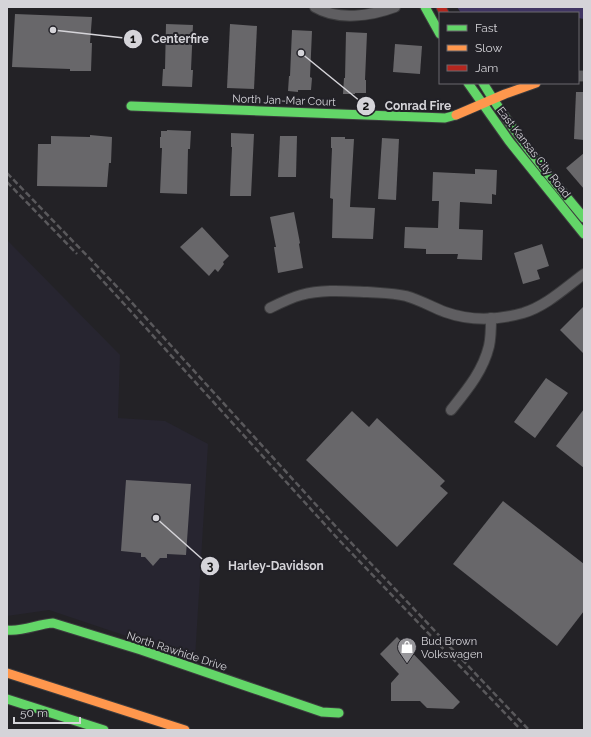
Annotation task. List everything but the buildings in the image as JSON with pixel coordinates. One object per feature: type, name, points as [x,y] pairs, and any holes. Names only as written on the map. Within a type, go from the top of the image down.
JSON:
[{"type":"main road","points":[[425,7],[439,32]]},
{"type":"main road","name":"East Kansas City Road","points":[[469,84],[481,104],[584,234]]},
{"type":"main road","name":"East Kansas City Road","points":[[483,84],[492,100],[533,156],[584,218]]},
{"type":"main road","name":"North Jan-Mar Court","points":[[131,106],[445,118],[458,115],[481,104],[533,84]]},
{"type":"main road","name":"North Rawhide Drive","points":[[7,630],[15,631],[45,623],[53,623],[148,653],[322,712],[339,714]]},
{"type":"main road","points":[[7,673],[184,730]]},
{"type":"main road","points":[[7,699],[104,730]]},
{"type":"street","points":[[315,7],[335,14],[356,16],[368,15],[395,7]]},
{"type":"street","points":[[270,308],[302,295],[318,292],[342,291],[390,293],[418,300],[454,315],[491,318],[508,316],[538,307],[584,274]]},
{"type":"street","points":[[451,410],[481,369],[490,345],[491,318]]},
{"type":"shaded area","points":[[457,7],[584,7],[584,19],[579,18],[579,12],[460,12]]},
{"type":"shaded area","points":[[7,240],[120,355],[118,418],[165,421],[208,444],[195,659],[49,610],[7,616]]},
{"type":"railway","points":[[7,173],[124,294],[339,530],[529,730]]},
{"type":"railway","points":[[7,182],[77,254]]},
{"type":"railway","points":[[91,268],[339,540],[521,730]]},
{"type":"traffic: fast","points":[[425,7],[439,32]]},
{"type":"traffic: fast","points":[[469,84],[509,141],[584,234]]},
{"type":"traffic: fast","points":[[484,84],[518,135],[584,218]]},
{"type":"traffic: fast","points":[[131,106],[445,118],[456,115]]},
{"type":"traffic: fast","points":[[7,630],[19,630],[53,623],[141,650],[322,712],[339,713]]},
{"type":"traffic: fast","points":[[7,699],[104,730]]},
{"type":"traffic: slow","points":[[456,115],[505,94],[533,84]]},
{"type":"traffic: slow","points":[[7,673],[185,730]]},
{"type":"traffic: jam","points":[[441,7],[444,12]]},
{"type":"place","name":"Centerfire","points":[[53,30]]},
{"type":"place","name":"Conrad Fire","points":[[301,53]]},
{"type":"place","name":"Harley-Davidson","points":[[156,518]]},
{"type":"place","name":"Bud Brown Volkswagen","points":[[407,664]]}]
